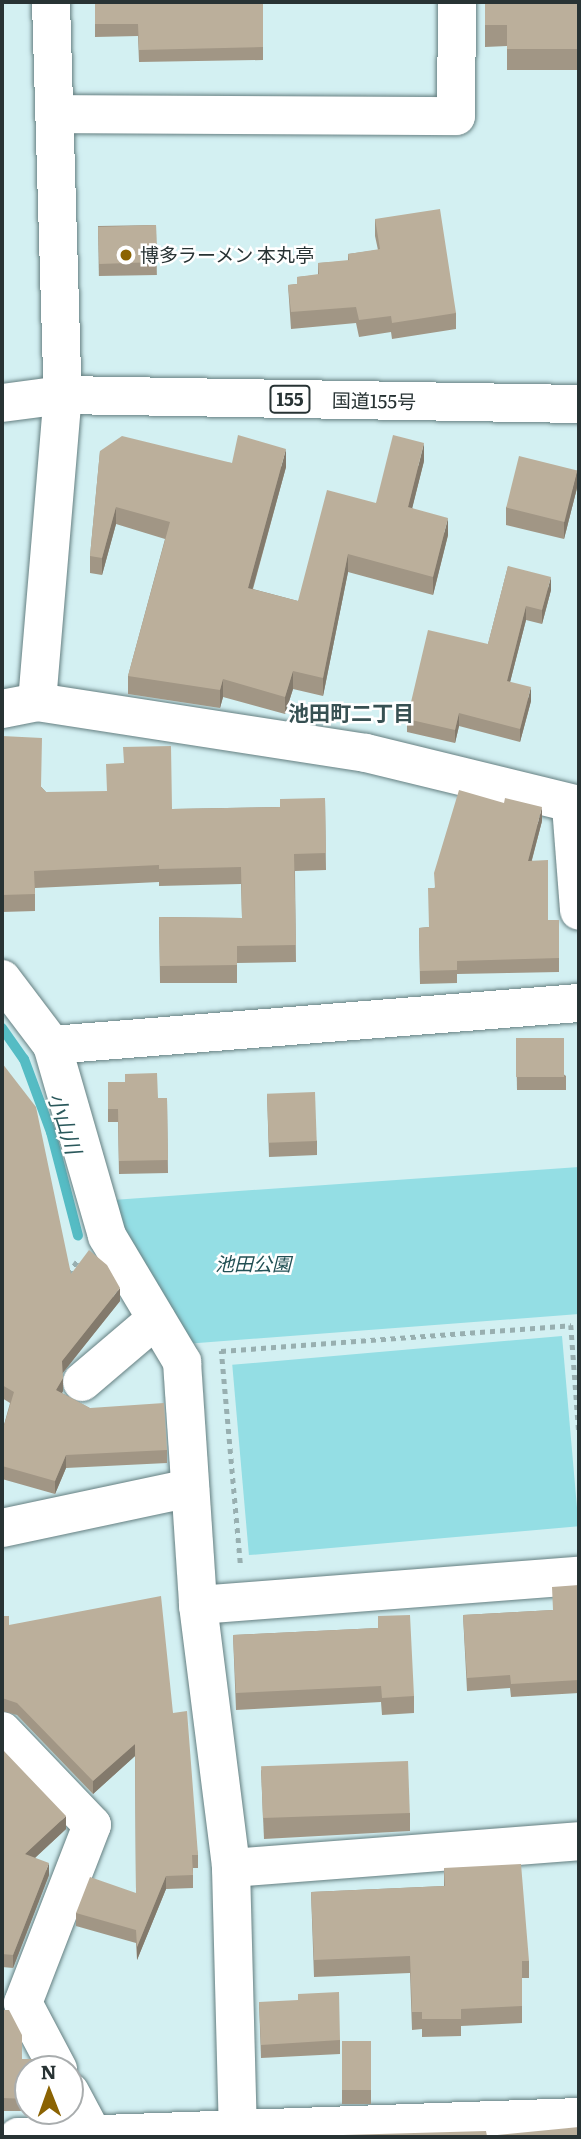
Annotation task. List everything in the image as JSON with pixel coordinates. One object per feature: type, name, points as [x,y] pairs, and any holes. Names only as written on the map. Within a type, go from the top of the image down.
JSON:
[{"type":"main road","points":[[51,2],[63,395],[19,706],[366,752],[575,805],[579,911]]},
{"type":"main road","points":[[55,114],[456,116],[457,2]]},
{"type":"main road","name":"国道155号","points":[[2,403],[63,395],[579,404]]},
{"type":"main road","points":[[2,979],[52,1045],[107,1236],[182,1362],[198,1605],[231,1868],[238,2131]]},
{"type":"main road","points":[[52,1045],[579,1003]]},
{"type":"main road","points":[[82,1382],[156,1319]]},
{"type":"main road","points":[[2,1528],[190,1488]]},
{"type":"main road","points":[[198,1605],[579,1576]]},
{"type":"main road","points":[[2,1731],[92,1825],[12,2001],[49,2055]]},
{"type":"main road","points":[[231,1868],[579,1841]]},
{"type":"main road","points":[[18,2137],[579,2117]]},
{"type":"main road","points":[[84,2119],[93,2136]]},
{"type":"path","points":[[65,1278],[87,1247],[107,1236]]},
{"type":"path","points":[[251,1562],[237,1563],[221,1351],[571,1325],[579,1434]]},
{"type":"green space","name":"池田公園","points":[[579,1167],[579,1314],[185,1344],[122,1231],[113,1200]]},
{"type":"green space","points":[[562,1336],[579,1526],[249,1555],[232,1365]]},
{"type":"building","points":[[95,2],[263,2],[263,47],[139,50],[138,24],[95,24]]},
{"type":"building","points":[[485,2],[579,2],[579,49],[507,49],[507,25],[485,25]]},
{"type":"building","points":[[440,209],[456,313],[392,323],[391,316],[359,320],[356,307],[291,312],[288,285],[297,284],[297,277],[319,274],[318,263],[349,260],[348,254],[380,249],[375,219]]},
{"type":"building","points":[[156,225],[157,262],[99,264],[98,227]]},
{"type":"building","points":[[238,435],[286,449],[248,588],[298,601],[327,490],[376,503],[393,435],[424,443],[408,507],[448,518],[433,577],[348,554],[323,678],[293,671],[285,697],[223,679],[220,690],[128,676],[170,522],[116,507],[102,558],[90,556],[100,451],[122,436],[232,463]]},
{"type":"building","points":[[519,456],[577,471],[564,522],[506,507]]},
{"type":"building","points":[[508,566],[551,577],[542,610],[526,606],[507,681],[531,687],[520,729],[459,713],[455,730],[407,719],[428,630],[488,644]]},
{"type":"building","points":[[2,736],[42,738],[41,787],[46,792],[107,791],[106,764],[124,763],[123,747],[171,746],[172,809],[280,807],[280,799],[325,798],[326,853],[294,854],[296,945],[237,946],[237,965],[160,966],[159,917],[242,918],[241,867],[159,869],[159,865],[34,871],[35,894],[2,895]]},
{"type":"building","points":[[459,790],[504,803],[505,798],[542,807],[528,861],[548,860],[548,920],[559,920],[559,958],[457,961],[457,970],[420,971],[419,928],[429,927],[428,888],[435,888],[434,873]]},
{"type":"building","points":[[516,1038],[564,1038],[564,1077],[516,1077]]},
{"type":"building","points":[[2,1063],[36,1107],[71,1274],[89,1250],[107,1265],[120,1288],[62,1361],[63,1378],[56,1390],[90,1408],[164,1403],[167,1450],[66,1455],[55,1481],[2,1466],[2,1432],[14,1392],[2,1385]]},
{"type":"building","points":[[157,1073],[158,1098],[167,1098],[168,1160],[119,1161],[118,1109],[108,1109],[108,1082],[125,1082],[125,1074]]},
{"type":"building","points":[[315,1092],[317,1141],[269,1143],[267,1094]]},
{"type":"building","points":[[579,1585],[579,1680],[511,1684],[510,1675],[467,1678],[463,1615],[553,1610],[552,1587]]},
{"type":"building","points":[[161,1596],[173,1713],[187,1711],[198,1855],[192,1855],[193,1875],[166,1876],[137,1947],[136,1930],[76,1913],[90,1877],[136,1893],[135,1744],[93,1781],[17,1703],[2,1698],[2,1616],[9,1616],[9,1625]]},
{"type":"building","points":[[410,1615],[414,1696],[382,1698],[381,1686],[236,1693],[233,1635],[378,1628],[378,1616]]},
{"type":"building","points":[[2,1749],[66,1816],[25,1854],[49,1863],[13,1955],[2,1954]]},
{"type":"building","points":[[408,1761],[410,1813],[263,1818],[261,1766]]},
{"type":"building","points":[[521,1864],[529,1961],[522,1961],[522,2006],[461,2009],[461,2019],[422,2019],[422,2012],[412,2012],[410,1956],[314,1960],[311,1892],[445,1886],[444,1868]]},
{"type":"building","points":[[339,1992],[340,2040],[261,2045],[259,2002],[298,2000],[298,1994]]},
{"type":"building","points":[[2,2010],[9,2010],[22,2035],[22,2055],[14,2055],[14,2098],[2,2098]]},
{"type":"building","points":[[342,2041],[371,2041],[371,2090],[342,2090]]},
{"type":"building","points":[[579,2127],[579,2137],[343,2137],[486,2131],[487,2136]]},
{"type":"waterway","name":"小山川","points":[[2,1028],[24,1059],[51,1132],[78,1236]]},
{"type":"place","name":"博多ラーメン 本丸亭","points":[[126,255]]},
{"type":"district","name":"池田町二丁目","points":[[351,712]]}]
